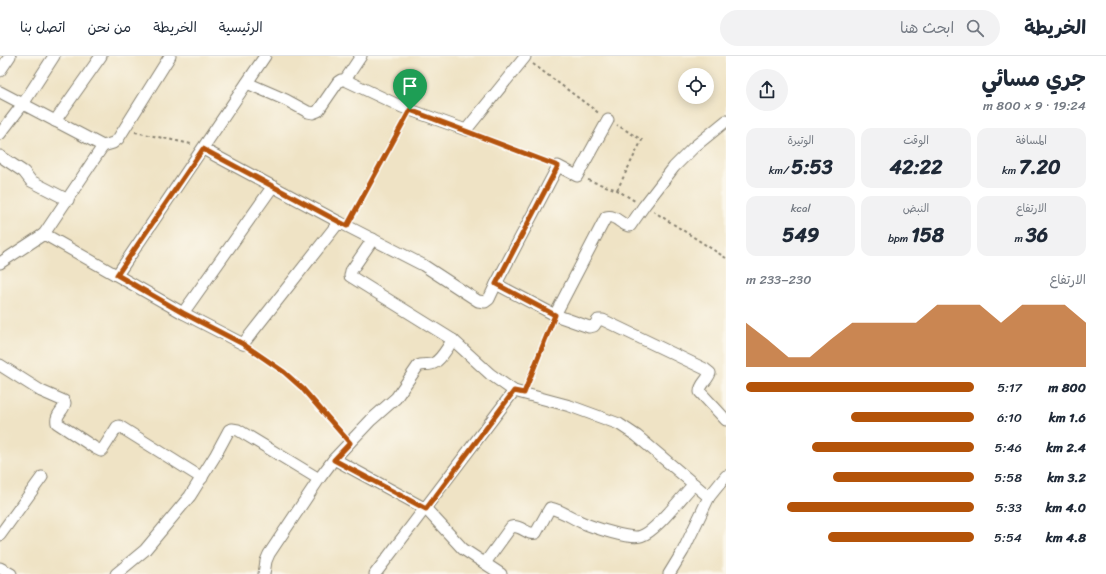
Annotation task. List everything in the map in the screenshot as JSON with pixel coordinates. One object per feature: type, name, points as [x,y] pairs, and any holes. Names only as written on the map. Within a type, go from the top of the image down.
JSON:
[{"type":"street","points":[[0,71],[10,56]]},
{"type":"street","points":[[0,134],[23,104],[54,56]]},
{"type":"street","points":[[55,121],[101,56]]},
{"type":"street","points":[[0,263],[44,234],[103,146],[113,143],[124,130],[170,56]]},
{"type":"street","points":[[117,275],[265,56]]},
{"type":"street","points":[[346,80],[361,56]]},
{"type":"street","points":[[246,83],[313,113],[318,110],[338,82],[341,80],[346,80],[410,110],[466,130],[525,57]]},
{"type":"street","points":[[0,92],[103,146]]},
{"type":"street","points":[[203,149],[423,265],[482,303],[489,298],[558,166],[577,176],[608,120]]},
{"type":"street","points":[[555,315],[606,217],[612,216],[627,226],[630,226],[674,167],[726,121]]},
{"type":"street","points":[[0,156],[24,172],[31,181],[68,200]]},
{"type":"street","points":[[183,313],[273,186]]},
{"type":"street","points":[[44,234],[183,313],[243,344],[343,224]]},
{"type":"street","points":[[373,239],[351,271],[350,276],[453,340],[490,374],[519,392],[570,406],[619,424],[637,436],[709,497]]},
{"type":"street","points":[[496,284],[555,315],[589,327],[594,326],[598,320],[603,320],[705,369],[710,373],[700,392],[726,420]]},
{"type":"street","points":[[264,574],[266,560],[269,554],[319,479],[334,460],[371,420],[396,398],[418,366],[423,364],[433,364],[453,340]]},
{"type":"street","points":[[0,365],[41,391],[64,401],[65,406],[58,416],[57,423],[95,448],[101,451],[119,426],[202,478]]},
{"type":"street","points":[[375,574],[519,392]]},
{"type":"street","points":[[116,574],[145,550],[190,496],[229,430],[238,430],[319,479]]},
{"type":"street","points":[[334,460],[426,509],[463,549],[485,563],[496,573]]},
{"type":"street","points":[[669,574],[683,551],[709,497],[726,476]]},
{"type":"street","points":[[0,536],[42,477]]},
{"type":"street","points":[[485,563],[511,527],[518,527],[530,533],[536,533],[550,508],[582,523],[627,536],[641,537],[667,515],[694,484]]},
{"type":"street","points":[[0,568],[11,574]]},
{"type":"path","points":[[525,57],[608,120],[642,140],[617,190]]},
{"type":"path","points":[[343,224],[410,110]]},
{"type":"path","points":[[124,130],[145,133],[180,143],[196,145],[203,149]]},
{"type":"path","points":[[466,130],[558,166]]},
{"type":"path","points":[[519,392],[555,315]]},
{"type":"path","points":[[243,344],[284,372],[302,388],[350,443]]},
{"type":"route","points":[[410,110],[558,166],[496,284],[555,315],[524,393],[514,391],[426,509],[348,466],[334,460],[350,443],[302,388],[284,372],[243,344],[183,313],[117,275],[203,149],[347,226],[410,110]]}]
